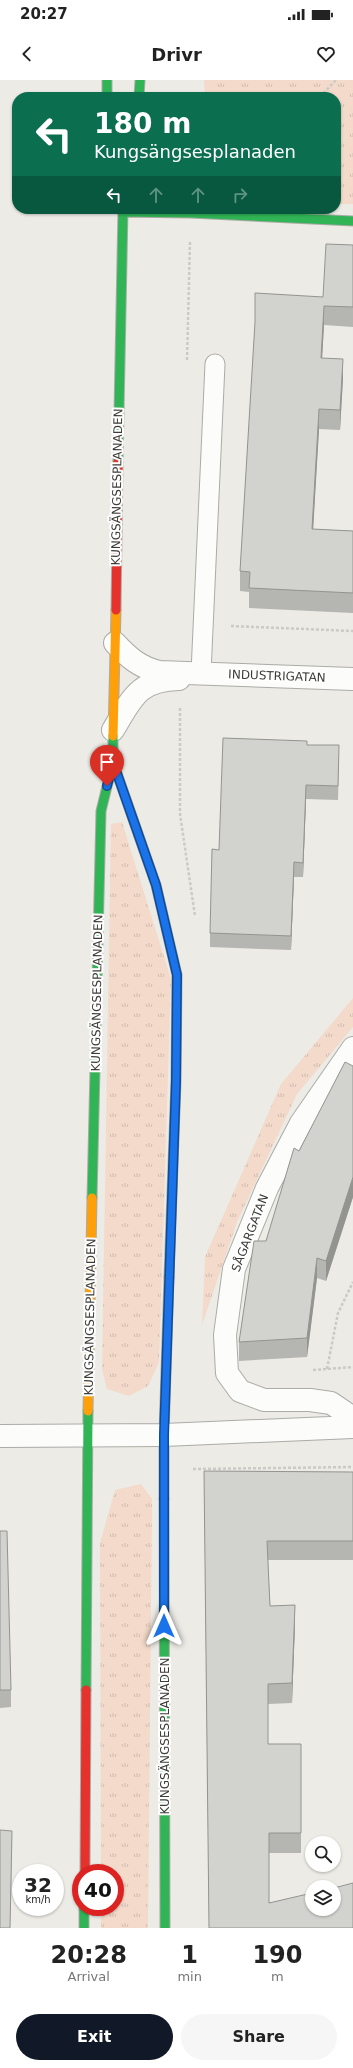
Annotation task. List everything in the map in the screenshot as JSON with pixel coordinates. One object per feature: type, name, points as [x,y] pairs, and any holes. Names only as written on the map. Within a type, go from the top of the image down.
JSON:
[{"type":"street","points":[[107,80],[107,92]]},
{"type":"street","points":[[139,92],[140,80]]},
{"type":"street","name":"KUNGSÄNGSESPLANADEN","points":[[84,1864],[87,1435],[101,810],[113,762],[122,214]]},
{"type":"street","points":[[210,214],[353,221]]},
{"type":"street","name":"INDUSTRIGATAN","points":[[115,642],[127,656],[148,669],[158,672],[353,679]]},
{"type":"street","points":[[113,730],[128,703],[138,691],[162,681],[196,677],[201,673]]},
{"type":"street","name":"KUNGSÄNGSESPLANADEN","points":[[113,762],[156,885],[177,975],[176,1081],[164,1435],[165,1928]]},
{"type":"street","name":"SÅGARGATAN","points":[[353,1048],[301,1123],[268,1188],[234,1269],[225,1335],[227,1373],[240,1391],[264,1400],[310,1400],[331,1403],[353,1418]]},
{"type":"street","points":[[0,1436],[164,1435],[353,1427]]},
{"type":"street","points":[[84,1916],[84,1928]]},
{"type":"lane","points":[[201,673],[215,364]]},
{"type":"path","points":[[325,92],[336,80]]},
{"type":"path","points":[[203,624],[353,631]]},
{"type":"path","points":[[327,1369],[338,1313],[353,1282]]},
{"type":"path","points":[[189,1469],[353,1467]]},
{"type":"green space","points":[[204,80],[353,80],[353,204],[341,204],[341,92],[205,92]]},
{"type":"green space","points":[[122,822],[171,979],[159,1362],[148,1386],[129,1396],[107,1389],[102,1370],[111,824]]},
{"type":"green space","points":[[353,998],[353,1027],[297,1094],[237,1222],[202,1325],[205,1257],[281,1084]]},
{"type":"green space","points":[[141,1484],[152,1499],[148,1928],[101,1928],[101,1916],[124,1916],[124,1864],[101,1864],[100,1543],[115,1490]]},
{"type":"building","points":[[326,244],[353,245],[353,307],[324,306],[321,358],[343,359],[340,410],[319,409],[312,529],[353,531],[353,593],[249,588],[250,572],[240,571],[255,322],[255,293],[323,297]]},
{"type":"building","points":[[223,738],[307,741],[307,745],[339,745],[338,786],[306,785],[303,863],[294,862],[291,936],[210,933],[212,849],[219,850]]},
{"type":"building","points":[[345,1062],[353,1066],[353,1177],[326,1261],[317,1258],[307,1338],[239,1342],[254,1241],[266,1241],[294,1148],[299,1151]]},
{"type":"building","points":[[204,1471],[353,1472],[353,1541],[267,1541],[270,1606],[295,1605],[292,1683],[268,1684],[268,1744],[301,1744],[301,1833],[269,1833],[269,1903],[305,1895],[305,1916],[341,1916],[341,1886],[353,1883],[353,1928],[209,1928]]},
{"type":"building","points":[[0,1531],[7,1531],[11,1690],[0,1690]]},
{"type":"building","points":[[0,1830],[12,1831],[10,1928],[0,1928]]},
{"type":"traffic: fast","points":[[107,80],[107,92]]},
{"type":"traffic: fast","points":[[139,92],[140,80]]},
{"type":"traffic: fast","points":[[118,462],[123,214]]},
{"type":"traffic: fast","points":[[210,214],[353,221]]},
{"type":"traffic: fast","points":[[92,1198],[101,811],[113,762],[113,736]]},
{"type":"traffic: fast","points":[[113,762],[156,885],[177,975],[176,1081],[169,1277]]},
{"type":"traffic: fast","points":[[86,1690],[88,1411]]},
{"type":"traffic: fast","points":[[164,1499],[165,1928]]},
{"type":"traffic: fast","points":[[84,1916],[84,1928]]},
{"type":"traffic: slow","points":[[113,736],[116,610]]},
{"type":"traffic: slow","points":[[88,1411],[92,1198]]},
{"type":"traffic: slow","points":[[164,1499],[164,1435],[169,1277]]},
{"type":"traffic: jam","points":[[116,610],[118,462]]},
{"type":"traffic: jam","points":[[85,1864],[86,1690]]},
{"type":"route","points":[[107,786],[113,762],[156,885],[177,975],[176,1081],[164,1435],[164,1626]]}]
